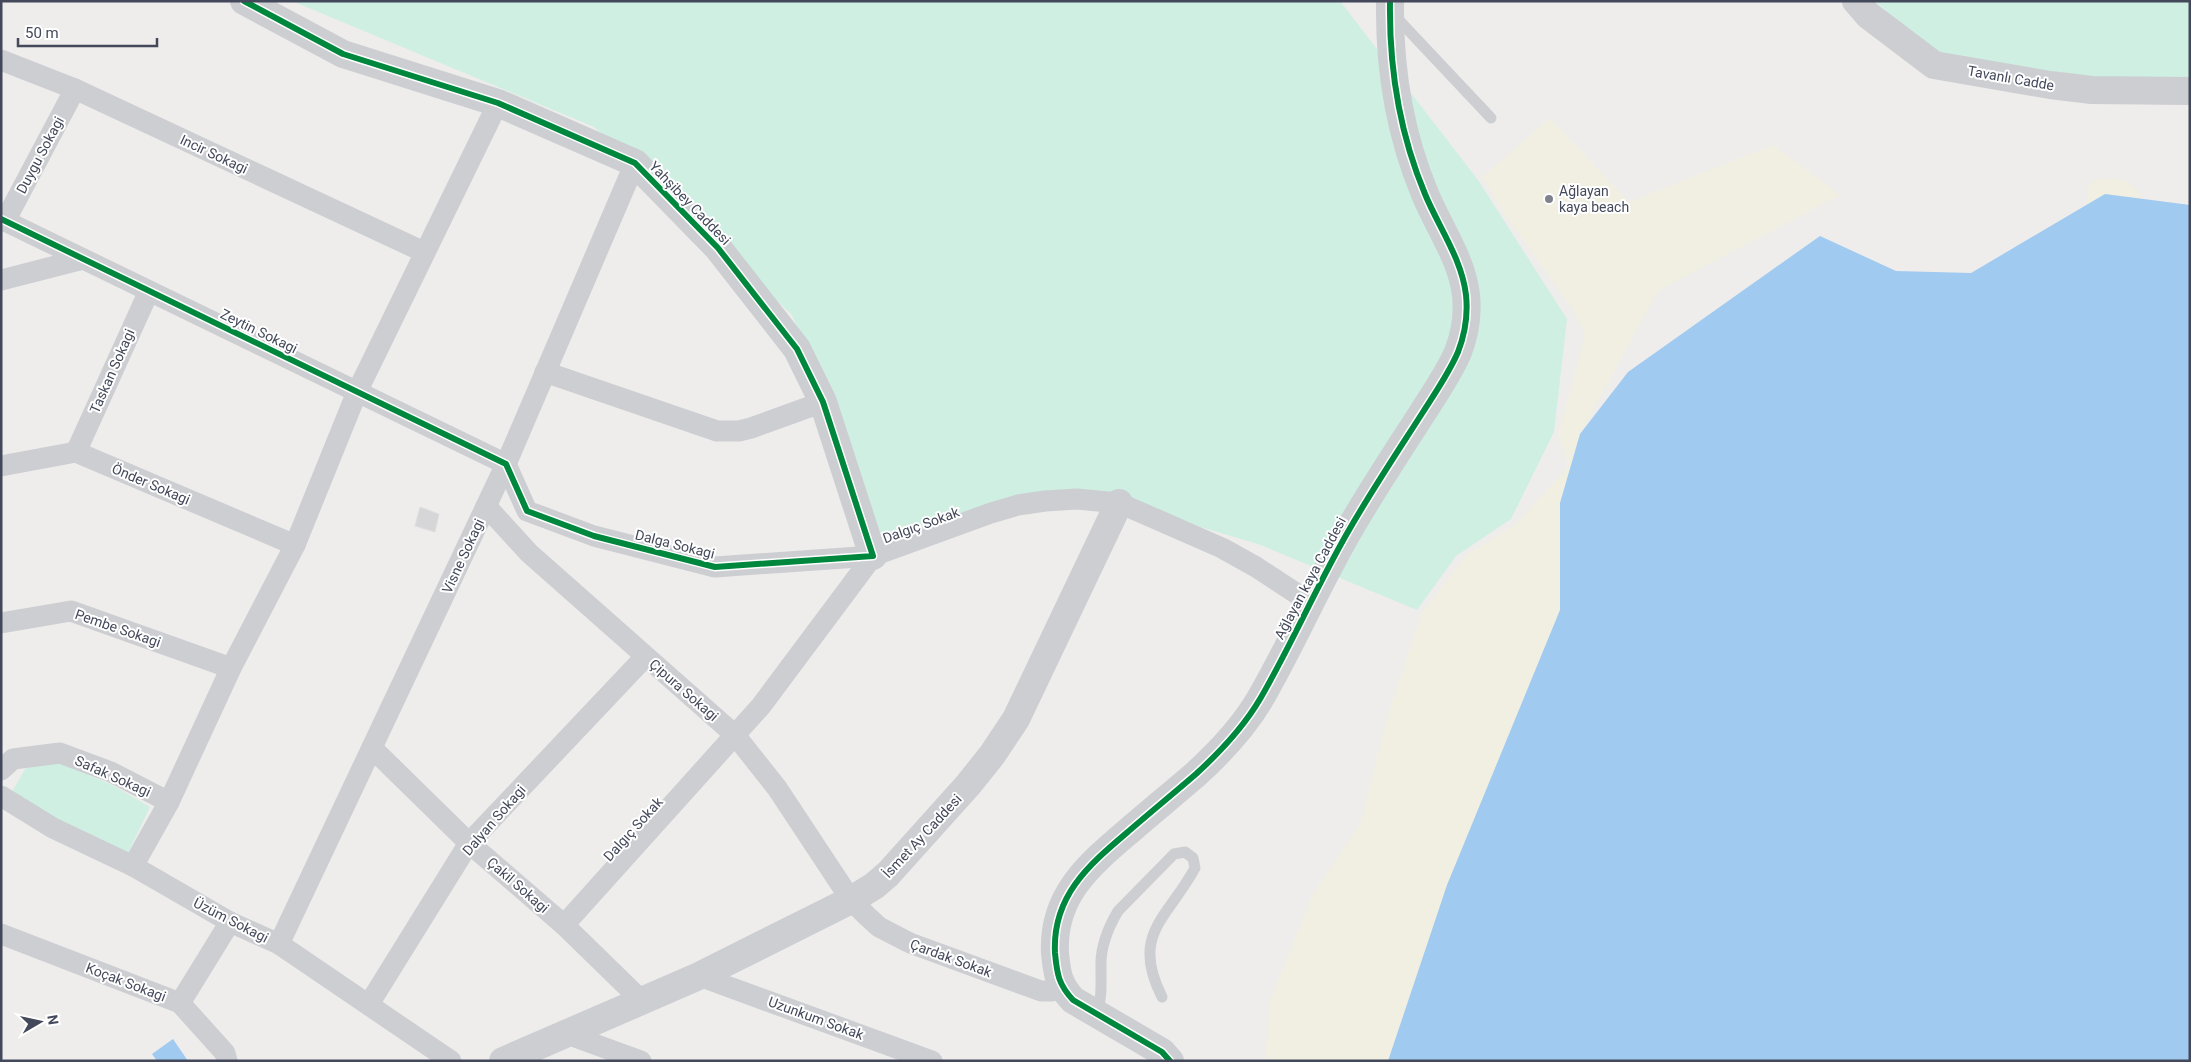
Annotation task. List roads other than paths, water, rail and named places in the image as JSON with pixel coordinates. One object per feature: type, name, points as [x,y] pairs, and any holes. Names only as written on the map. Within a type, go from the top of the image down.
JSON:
[{"type":"street","name":"Yahşibey Caddesi","points":[[244,1],[343,54],[498,102],[635,163],[718,248],[797,348],[823,402],[873,556]]},
{"type":"street","name":"Tavanlı Cadde","points":[[1856,1],[1868,16],[1934,65],[2050,85],[2092,90],[2190,91]]},
{"type":"street","name":"Ağlayan kaya Caddesi","points":[[1062,988],[1056,966],[1058,920],[1065,900],[1077,880],[1094,860],[1217,755],[1239,730],[1258,701],[1348,531],[1457,355],[1463,338],[1467,316],[1466,294],[1460,269],[1410,157],[1400,121],[1394,83],[1390,6]]},
{"type":"street","name":"Incir Sokagi","points":[[1,60],[75,89],[424,252]]},
{"type":"street","name":"Duygu Sokagi","points":[[3,220],[75,89]]},
{"type":"street","points":[[133,866],[169,802],[231,668],[295,546],[357,392],[498,102]]},
{"type":"street","name":"Visne Sokagi","points":[[279,944],[506,464],[635,163]]},
{"type":"street","name":"Zeytin Sokagi","points":[[3,220],[506,464]]},
{"type":"street","points":[[1,280],[83,259]]},
{"type":"street","name":"Taskan Sokagi","points":[[76,452],[149,291]]},
{"type":"street","points":[[546,372],[717,431],[739,431],[751,428],[823,402]]},
{"type":"street","points":[[1,466],[76,452]]},
{"type":"street","name":"Önder Sokagi","points":[[76,452],[295,546]]},
{"type":"street","name":"Dalga Sokagi","points":[[506,464],[527,510],[594,536],[715,568],[873,556]]},
{"type":"street","name":"Dalgıç Sokak","points":[[564,925],[761,706],[873,556],[991,512],[1018,505],[1077,499],[1119,503],[1222,548],[1256,567],[1311,603]]},
{"type":"street","name":"İsmet Ay Caddesi","points":[[503,1061],[554,1044],[699,976],[851,900],[888,874],[992,755],[1029,694],[1119,503]]},
{"type":"street","name":"Çipura Sokagi","points":[[486,506],[529,553],[645,657],[736,735],[778,788],[851,900]]},
{"type":"street","name":"Pembe Sokagi","points":[[1,623],[71,611],[231,668]]},
{"type":"street","name":"Dalyan Sokagi","points":[[369,1004],[469,843],[645,657]]},
{"type":"street","name":"Çakil Sokagi","points":[[372,748],[469,843],[564,925],[642,1002]]},
{"type":"street","name":"Safak Sokagi","points":[[1,770],[13,759],[60,753],[111,772],[169,802]]},
{"type":"street","name":"Üzüm Sokagi","points":[[2,797],[53,828],[133,866],[230,922],[279,944],[451,1061]]},
{"type":"street","name":"Çardak Sokak","points":[[851,900],[879,926],[910,943],[1041,991],[1052,991],[1062,988]]},
{"type":"street","points":[[180,1003],[230,922]]},
{"type":"street","name":"Koçak Sokagi","points":[[1,934],[180,1003],[225,1053],[227,1061]]},
{"type":"street","name":"Uzunkum Sokak","points":[[699,976],[932,1061]]},
{"type":"street","points":[[1062,988],[1074,1000],[1162,1052],[1170,1061]]},
{"type":"street","points":[[554,1044],[641,1061]]},
{"type":"lane","points":[[1390,6],[1491,118]]},
{"type":"lane","points":[[1097,1014],[1102,993],[1102,949],[1112,921],[1118,911],[1174,854],[1185,852],[1193,858],[1195,868],[1152,935],[1150,960],[1154,979],[1162,997]]},
{"type":"water","points":[[2105,194],[2190,205],[2190,1061],[1388,1061],[1447,885],[1560,610],[1560,503],[1580,434],[1628,372],[1820,236],[1896,271],[1971,273]]},
{"type":"water","points":[[173,1039],[188,1061],[157,1061],[152,1054]]},
{"type":"place","name":"Ağlayan kaya beach","points":[[1549,199]]}]
